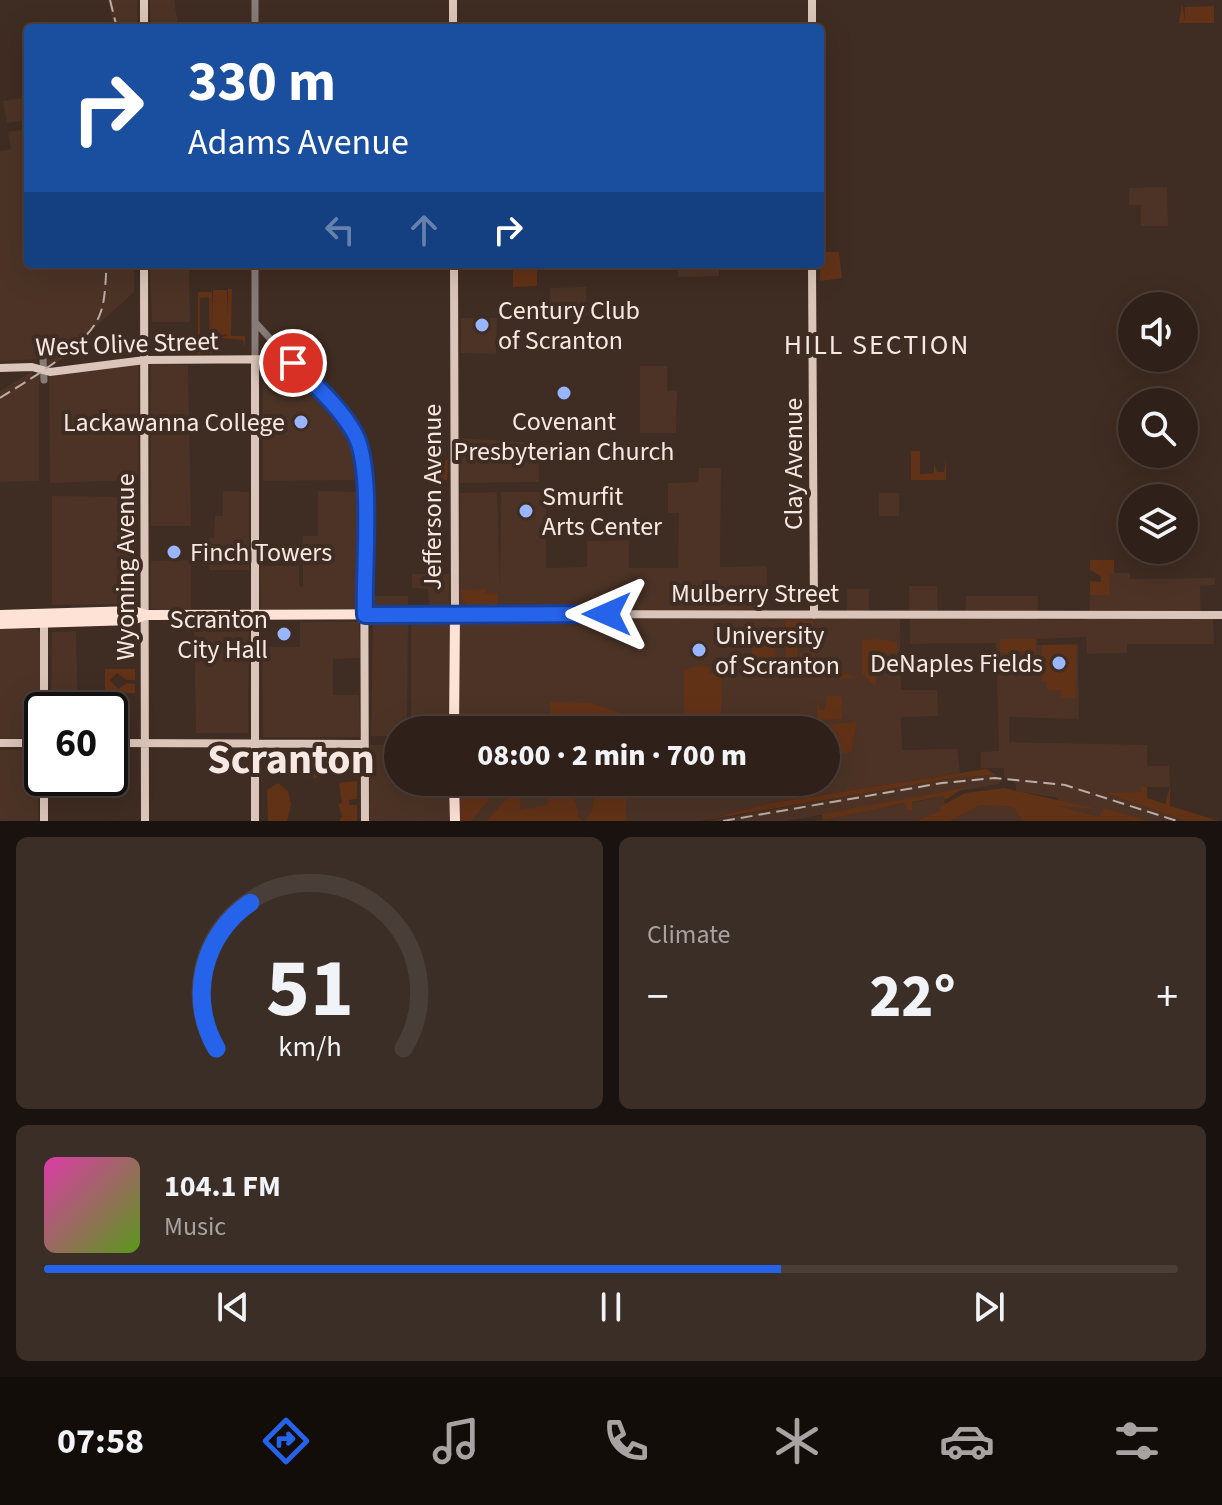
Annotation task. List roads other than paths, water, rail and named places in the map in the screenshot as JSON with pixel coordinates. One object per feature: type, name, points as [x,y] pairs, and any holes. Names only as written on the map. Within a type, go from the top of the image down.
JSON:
[{"type":"highway","name":"Mulberry Street","points":[[0,615],[133,620],[145,615],[455,614]]},
{"type":"highway","name":"Jefferson Avenue","points":[[454,716],[455,614]]},
{"type":"highway","name":"Mulberry Street","points":[[0,624],[44,619]]},
{"type":"highway","points":[[454,796],[455,821]]},
{"type":"main road","points":[[144,0],[144,24]]},
{"type":"main road","points":[[453,0],[453,24]]},
{"type":"main road","points":[[812,0],[812,24]]},
{"type":"main road","name":"Wyoming Avenue","points":[[144,268],[145,821]]},
{"type":"main road","name":"Jefferson Avenue","points":[[454,268],[455,614]]},
{"type":"main road","name":"Clay Avenue","points":[[812,268],[814,615]]},
{"type":"main road","name":"West Olive Street","points":[[0,368],[44,375],[145,360],[278,359],[293,363]]},
{"type":"main road","points":[[255,361],[255,821]]},
{"type":"main road","points":[[364,489],[362,744],[365,821]]},
{"type":"main road","name":"Mulberry Street","points":[[455,614],[1222,615]]},
{"type":"main road","points":[[44,619],[44,692]]},
{"type":"main road","points":[[0,743],[24,743]]},
{"type":"main road","points":[[128,743],[362,744]]},
{"type":"main road","points":[[44,796],[44,821]]},
{"type":"street","points":[[255,0],[255,24]]},
{"type":"street","points":[[255,268],[255,361]]},
{"type":"street","points":[[255,322],[356,436],[363,461],[364,489]]},
{"type":"street","points":[[43,359],[44,375]]},
{"type":"railway","points":[[110,0],[116,24]]},
{"type":"railway","points":[[0,398],[71,350],[94,326],[103,302],[107,268]]},
{"type":"railway","points":[[723,821],[942,783],[995,778],[1065,785],[1177,821]]},
{"type":"place","name":"Century Club of Scranton","points":[[482,325]]},
{"type":"place","name":"Covenant Presbyterian Church","points":[[564,393]]},
{"type":"place","name":"Lackawanna College","points":[[301,422]]},
{"type":"place","name":"Smurfit Arts Center","points":[[526,511]]},
{"type":"place","name":"Finch Towers","points":[[174,552]]},
{"type":"place","name":"Scranton City Hall","points":[[284,634]]},
{"type":"place","name":"University of Scranton","points":[[699,650]]},
{"type":"place","name":"DeNaples Fields","points":[[1059,663]]},
{"type":"district","name":"HILL SECTION","points":[[877,345]]},
{"type":"district","name":"Scranton","points":[[291,760]]}]
